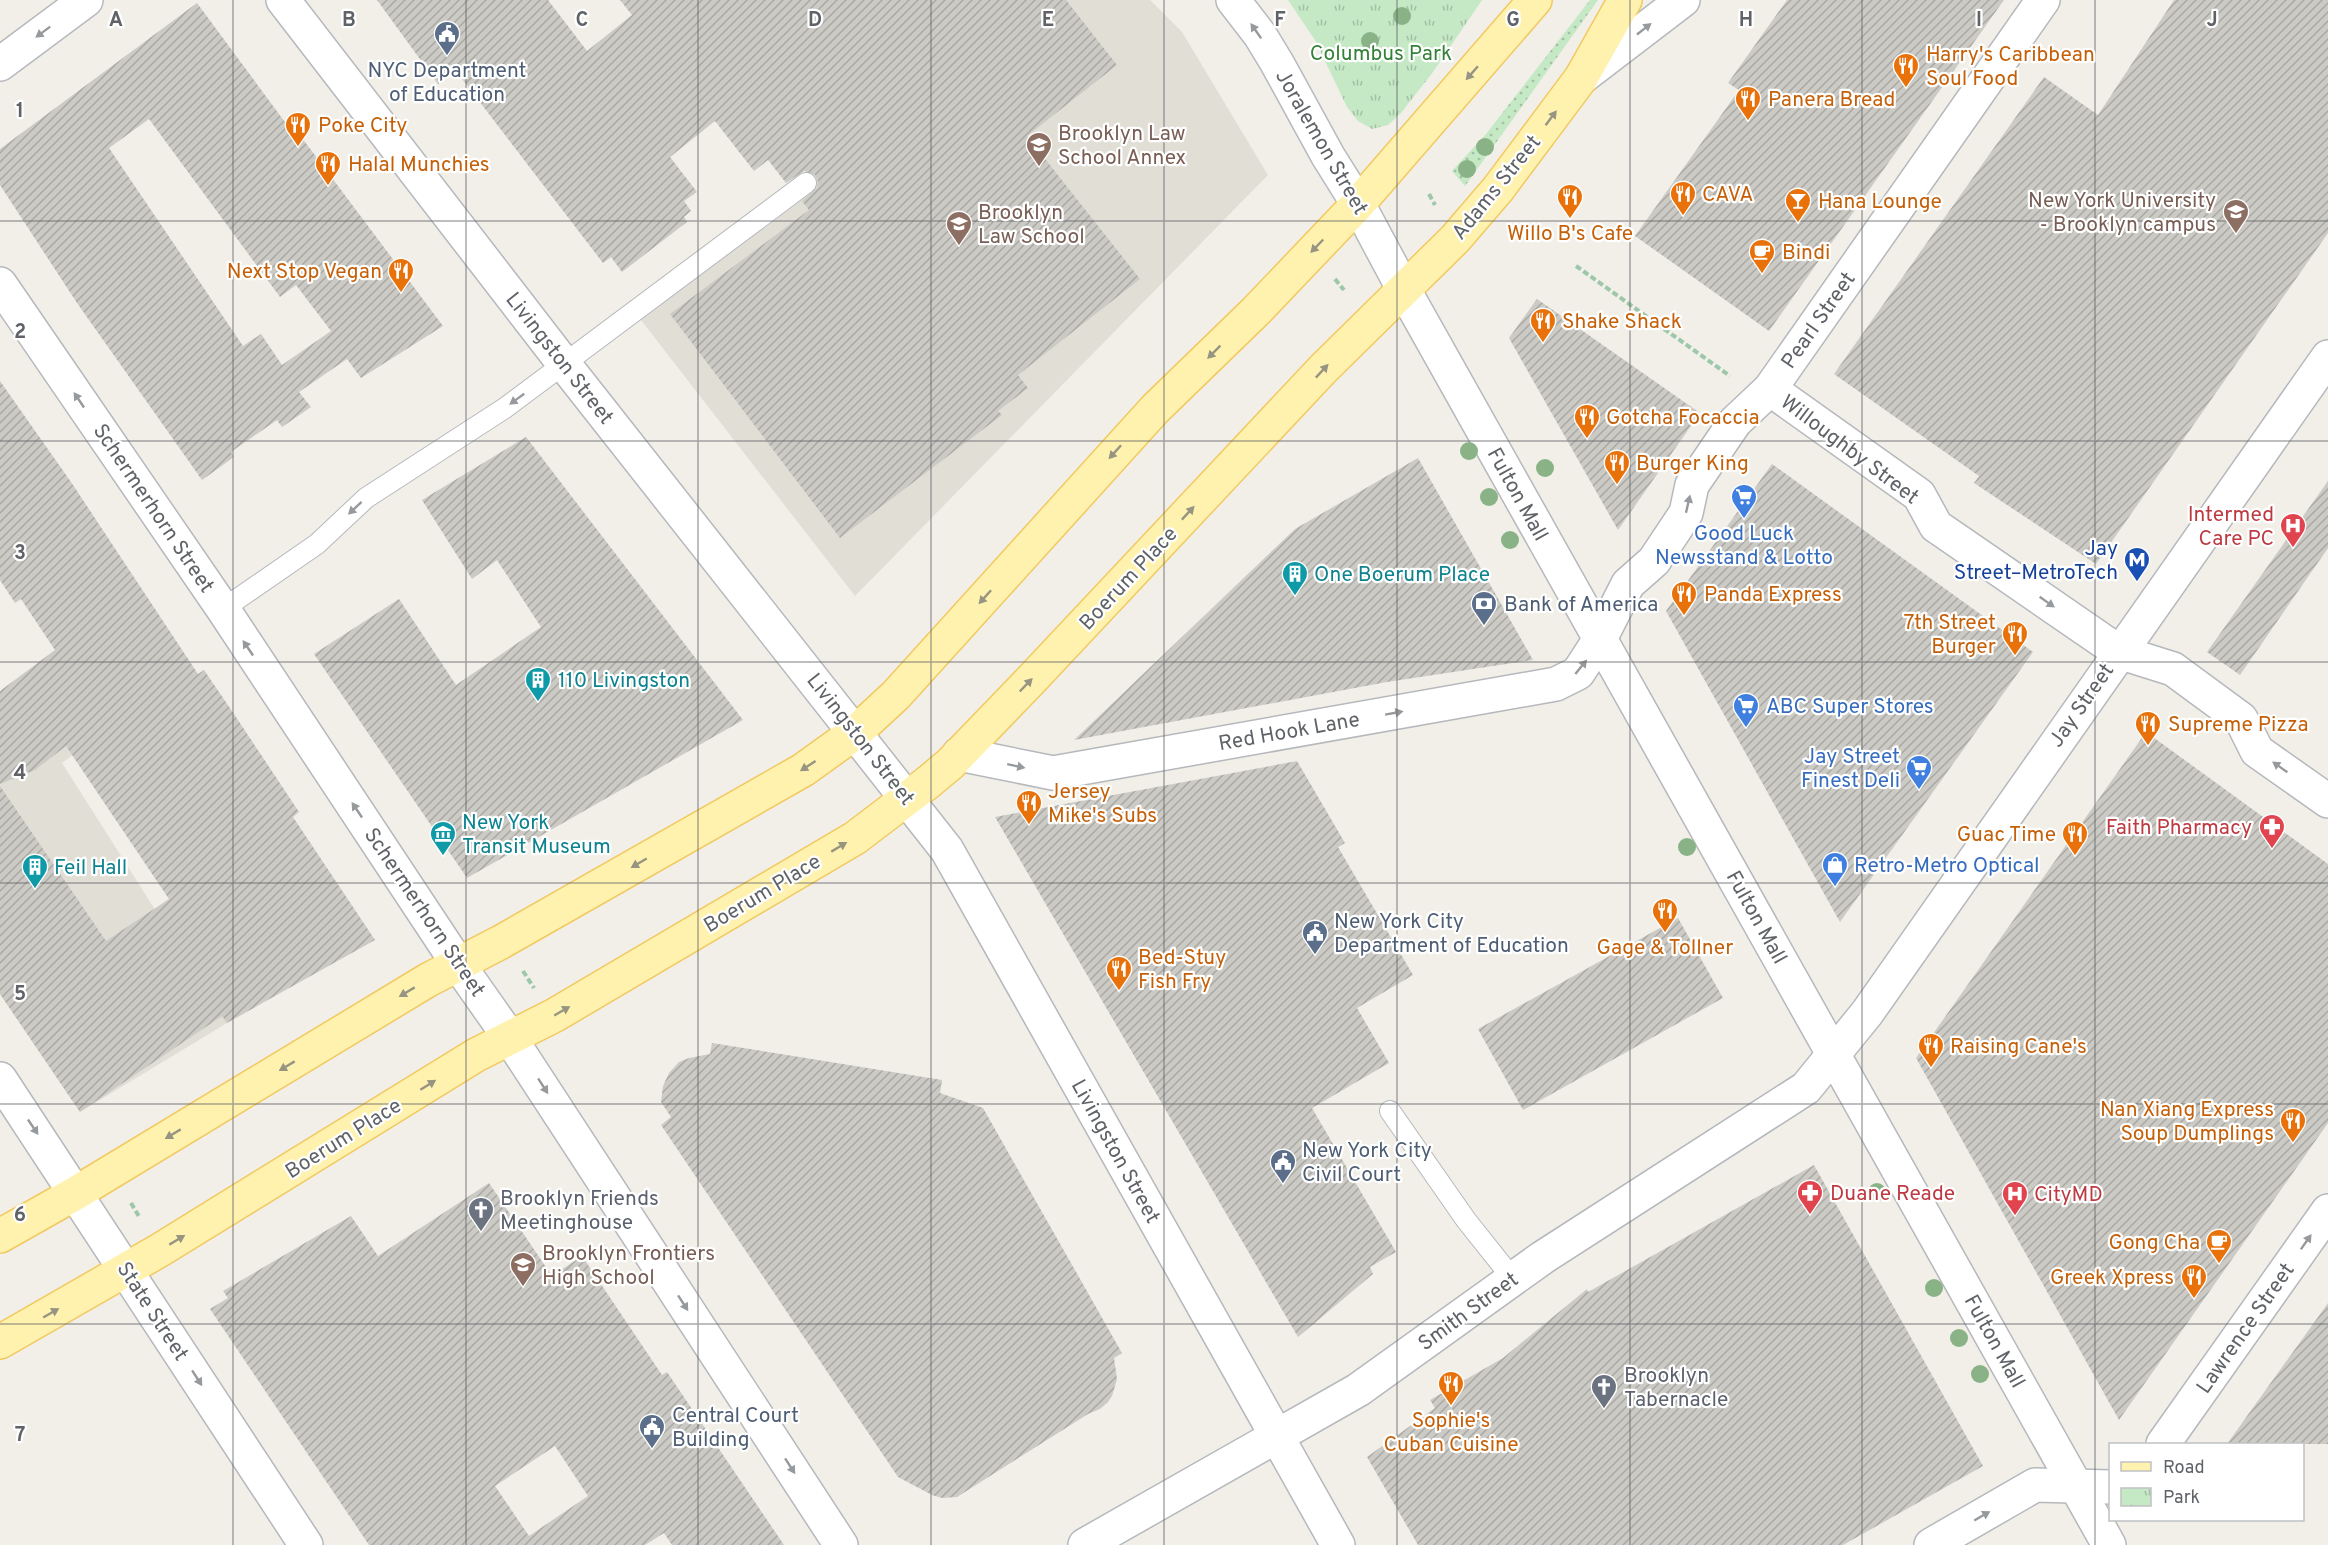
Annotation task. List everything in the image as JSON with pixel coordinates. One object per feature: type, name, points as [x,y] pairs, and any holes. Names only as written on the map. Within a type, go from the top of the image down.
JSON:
[{"type":"main road","points":[[0,1236],[76,1193],[428,980],[803,770],[856,732],[896,695],[1155,409],[1256,311],[1358,204],[1517,14],[1535,0]]},
{"type":"main road","name":"Adams Street","points":[[1404,290],[1449,246],[1498,189],[1581,78],[1625,0]]},
{"type":"main road","name":"Boerum Place","points":[[0,1342],[316,1155],[476,1055],[564,1010],[855,838],[908,798],[959,754],[1323,369],[1404,290]]},
{"type":"street","points":[[0,64],[86,0]]},
{"type":"street","name":"Livingston Street","points":[[284,0],[564,364],[948,850],[1338,1545]]},
{"type":"street","name":"Joralemon Street","points":[[1233,0],[1260,34],[1358,204],[1404,290]]},
{"type":"street","name":"Adams Street","points":[[1581,78],[1683,0]]},
{"type":"street","name":"Pearl Street","points":[[1600,639],[1628,584],[1653,561],[1686,513],[1692,484],[1735,422],[1770,389],[2043,0]]},
{"type":"street","name":"Schermerhorn Street","points":[[0,284],[223,609],[458,964],[510,1038],[841,1545]]},
{"type":"street","name":"Fulton Mall","points":[[1404,290],[2109,1545]]},
{"type":"street","name":"Jay Street","points":[[1834,1053],[1867,1013],[2328,357]]},
{"type":"street","name":"Willoughby Street","points":[[1770,389],[1919,495],[1936,526],[2119,652],[2173,669],[2241,719],[2257,751],[2328,801]]},
{"type":"street","name":"Red Hook Lane","points":[[959,754],[1053,773],[1556,684],[1578,673],[1600,639]]},
{"type":"street","name":"Smith Street","points":[[1085,1545],[1358,1390],[1542,1258],[1806,1088],[1834,1053]]},
{"type":"street","name":"State Street","points":[[0,1079],[306,1545]]},
{"type":"street","name":"Lawrence Street","points":[[2164,1443],[2328,1211]]},
{"type":"street","points":[[1931,1545],[2034,1485],[2109,1487]]},
{"type":"lane","points":[[223,609],[317,544],[366,498],[505,408],[806,183]]},
{"type":"lane","points":[[1390,1111],[1466,1220],[1513,1279]]},
{"type":"path","points":[[1576,266],[1735,379]]},
{"type":"path","points":[[519,963],[536,991]]},
{"type":"path","points":[[130,1201],[140,1218]]},
{"type":"shaded area","name":"Brooklyn Law School","points":[[1003,0],[1150,0],[1182,32],[1268,175],[855,596],[634,311],[806,183]]},
{"type":"shaded area","points":[[0,691],[99,735],[62,763],[227,1023],[80,1112],[0,994]]},
{"type":"green space","name":"Columbus Park","points":[[1288,0],[1482,0],[1433,72],[1401,113],[1388,125],[1372,129],[1358,121],[1347,107],[1315,40]]},
{"type":"green space","points":[[1590,0],[1598,0],[1465,186],[1452,171],[1486,134]]},
{"type":"building","name":"Brooklyn Law School","points":[[377,0],[548,0],[587,51],[632,15],[620,0],[1066,0],[1117,65],[1027,136],[1140,279],[1018,375],[1028,388],[998,411],[1002,415],[840,538],[670,314],[809,210],[802,201],[817,188],[818,181],[815,175],[804,171],[786,183],[768,160],[754,171],[715,121],[670,157],[697,192],[684,201],[691,211],[684,217],[687,222],[622,272],[611,257],[603,263],[456,71],[438,84]]},
{"type":"building","points":[[1787,0],[2004,0],[1769,331],[1635,236],[1739,90],[1728,83]]},
{"type":"building","points":[[2174,0],[2328,0],[2328,233],[2096,564],[1974,483],[1979,476],[1834,374],[2044,77],[2098,115]]},
{"type":"building","points":[[197,3],[296,137],[299,134],[443,326],[361,378],[347,359],[299,392],[311,407],[282,427],[277,420],[231,452],[234,457],[202,480],[77,303],[0,185],[0,149]],"holes":[[[149,119],[280,297],[296,285],[331,331],[282,365],[261,334],[243,346],[109,148]]]},
{"type":"building","points":[[1537,299],[1700,413],[1618,530],[1509,338]]},
{"type":"building","points":[[0,381],[71,482],[198,674],[204,670],[236,717],[299,812],[293,817],[375,940],[227,1023],[222,1016],[80,1112],[0,994],[0,786],[106,941],[169,899],[66,746],[35,770],[0,784],[0,691],[55,650],[21,599],[15,603],[0,580]]},
{"type":"building","name":"110 Livingston","points":[[526,437],[743,720],[467,878],[314,654],[399,599],[456,685],[541,627],[497,560],[472,579],[422,500]]},
{"type":"building","name":"One Boerum Place","points":[[1418,458],[1533,660],[1387,682],[1074,740],[1295,529]]},
{"type":"building","points":[[1772,464],[2033,652],[1840,922],[1666,611]]},
{"type":"building","points":[[2328,481],[2328,548],[2240,675],[2207,652]]},
{"type":"building","points":[[2146,732],[2328,864],[2328,1123],[2119,1420],[1916,1058]]},
{"type":"building","points":[[1297,761],[1345,843],[1338,847],[1413,975],[1357,1008],[1389,1063],[1312,1108],[1396,1252],[1370,1267],[1373,1274],[1298,1337],[995,817]]},
{"type":"building","points":[[1678,918],[1723,998],[1523,1110],[1478,1029]]},
{"type":"building","points":[[712,1043],[942,1080],[940,1093],[983,1108],[1122,1353],[1114,1358],[1117,1379],[1108,1402],[957,1497],[942,1498],[932,1495],[898,1477],[661,1125],[671,1117],[661,1102],[663,1086],[669,1073],[679,1062],[710,1054]]},
{"type":"building","points":[[1814,1165],[1983,1466],[1843,1545],[1418,1545],[1367,1457],[1435,1408],[1430,1400],[1503,1358],[1587,1289],[1588,1292]]},
{"type":"building","points":[[489,1183],[552,1276],[582,1256],[662,1375],[667,1372],[784,1545],[672,1545],[664,1533],[645,1545],[369,1545],[210,1309],[228,1298],[223,1291],[351,1216],[378,1256]],"holes":[[[555,1446],[588,1496],[529,1536],[495,1486]]]},
{"type":"building","points":[[2328,1303],[2328,1444],[2228,1443]]},
{"type":"place","name":"NYC Department of Education","points":[[447,57]]},
{"type":"place","name":"Harry's Caribbean Soul Food","points":[[1906,89]]},
{"type":"place","name":"Panera Bread","points":[[1748,122]]},
{"type":"place","name":"Poke City","points":[[298,148]]},
{"type":"place","name":"Brooklyn Law School Annex","points":[[1039,168]]},
{"type":"place","name":"Halal Munchies","points":[[328,187]]},
{"type":"place","name":"CAVA","points":[[1683,217]]},
{"type":"place","name":"Willo B's Cafe","points":[[1570,220]]},
{"type":"place","name":"Hana Lounge","points":[[1798,224]]},
{"type":"place","name":"New York University - Brooklyn campus","points":[[2236,235]]},
{"type":"place","name":"Brooklyn Law School","points":[[959,247]]},
{"type":"place","name":"Bindi","points":[[1762,275]]},
{"type":"place","name":"Next Stop Vegan","points":[[401,294]]},
{"type":"place","name":"Shake Shack","points":[[1543,344]]},
{"type":"place","name":"Gotcha Focaccia","points":[[1587,440]]},
{"type":"place","name":"Burger King","points":[[1617,486]]},
{"type":"place","name":"Good Luck Newsstand & Lotto","points":[[1744,520]]},
{"type":"place","name":"Intermed Care PC","points":[[2293,549]]},
{"type":"place","name":"Jay Street–MetroTech","points":[[2137,583]]},
{"type":"place","name":"One Boerum Place","points":[[1295,597]]},
{"type":"place","name":"Panda Express","points":[[1684,617]]},
{"type":"place","name":"Bank of America","points":[[1484,627]]},
{"type":"place","name":"7th Street Burger","points":[[2015,657]]},
{"type":"place","name":"110 Livingston","points":[[538,703]]},
{"type":"place","name":"ABC Super Stores","points":[[1746,729]]},
{"type":"place","name":"Supreme Pizza","points":[[2148,747]]},
{"type":"place","name":"Jay Street Finest Deli","points":[[1919,791]]},
{"type":"place","name":"Jersey Mike's Subs","points":[[1029,826]]},
{"type":"place","name":"Faith Pharmacy","points":[[2272,850]]},
{"type":"place","name":"New York Transit Museum","points":[[443,857]]},
{"type":"place","name":"Guac Time","points":[[2075,857]]},
{"type":"place","name":"Retro-Metro Optical","points":[[1835,888]]},
{"type":"place","name":"Feil Hall","points":[[35,890]]},
{"type":"place","name":"Gage & Tollner","points":[[1665,934]]},
{"type":"place","name":"New York City Department of Education","points":[[1315,956]]},
{"type":"place","name":"Bed-Stuy Fish Fry","points":[[1119,992]]},
{"type":"place","name":"Raising Cane's","points":[[1931,1069]]},
{"type":"place","name":"Nan Xiang Express Soup Dumplings","points":[[2293,1144]]},
{"type":"place","name":"New York City Civil Court","points":[[1283,1185]]},
{"type":"place","name":"Duane Reade","points":[[1810,1216]]},
{"type":"place","name":"CityMD","points":[[2015,1217]]},
{"type":"place","name":"Brooklyn Friends Meetinghouse","points":[[481,1233]]},
{"type":"place","name":"Gong Cha","points":[[2219,1265]]},
{"type":"place","name":"Brooklyn Frontiers High School","points":[[523,1288]]},
{"type":"place","name":"Greek Xpress","points":[[2194,1300]]},
{"type":"place","name":"Sophie's Cuban Cuisine","points":[[1451,1407]]},
{"type":"place","name":"Brooklyn Tabernacle","points":[[1604,1410]]},
{"type":"place","name":"Central Court Building","points":[[652,1450]]}]
